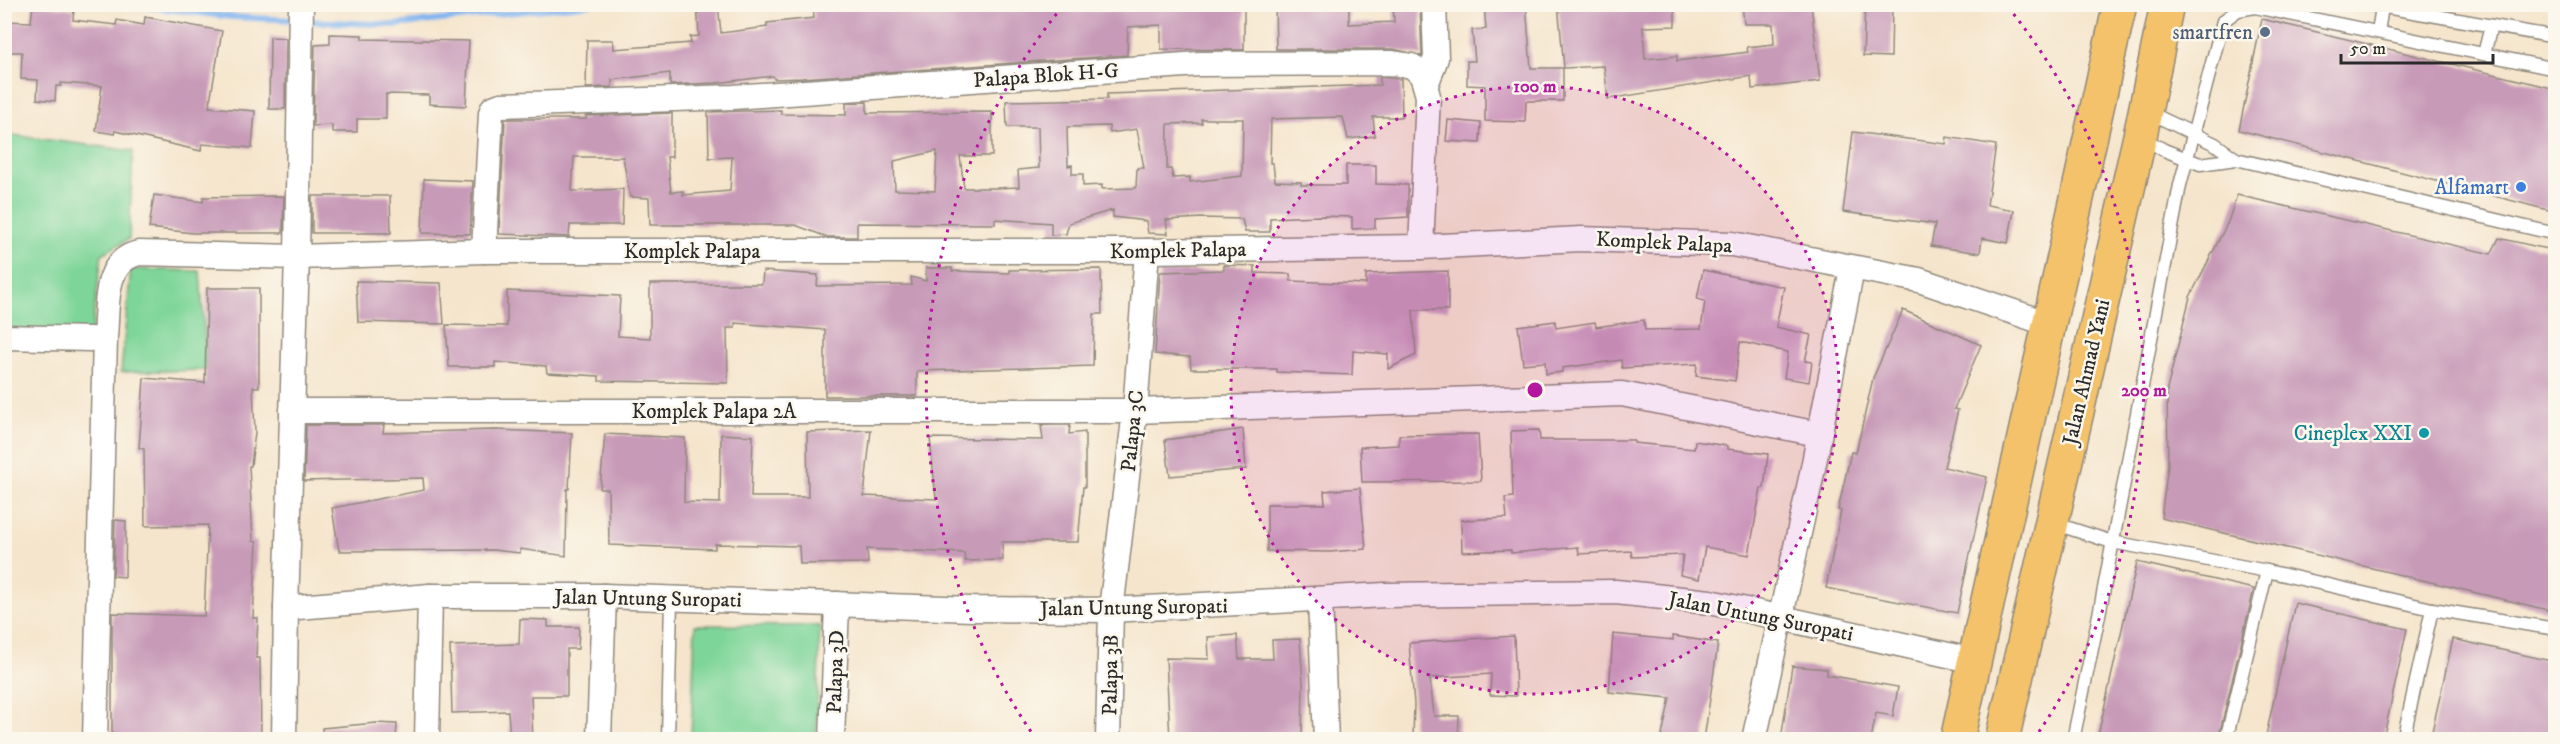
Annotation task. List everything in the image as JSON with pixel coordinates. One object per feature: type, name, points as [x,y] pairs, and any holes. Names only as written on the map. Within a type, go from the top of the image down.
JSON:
[{"type":"highway","points":[[1957,740],[2120,4]]},
{"type":"highway","name":"Jalan Ahmad Yani","points":[[2002,740],[2143,123],[2167,4]]},
{"type":"street","points":[[284,740],[297,257],[301,4]]},
{"type":"street","points":[[1421,247],[1426,85],[1436,58],[1434,4]]},
{"type":"street","name":"Palapa Blok H-G","points":[[484,251],[493,108],[501,105],[733,97],[1199,64],[1404,64],[1418,70],[1426,85]]},
{"type":"street","name":"Komplek Palapa","points":[[95,740],[105,337],[112,273],[117,263],[128,256],[149,252],[297,257],[484,251],[1148,251],[1421,247],[1581,239],[1732,244],[1919,280],[2049,324]]},
{"type":"street","name":"Palapa 3C","points":[[1111,610],[1135,411],[1148,251]]},
{"type":"street","points":[[1754,740],[1782,618],[1851,268]]},
{"type":"street","points":[[4,337],[90,339]]},
{"type":"street","name":"Komplek Palapa 2A","points":[[292,411],[1135,411],[1622,394],[1818,434]]},
{"type":"street","name":"Jalan Untung Suropati","points":[[286,608],[430,596],[604,596],[1111,610],[1456,592],[1616,592],[1691,599],[1975,661]]},
{"type":"street","points":[[427,740],[430,596]]},
{"type":"street","points":[[599,740],[604,596]]},
{"type":"street","points":[[1320,600],[1326,740]]},
{"type":"street","name":"Palapa 3D","points":[[832,740],[837,604]]},
{"type":"street","name":"Palapa 3B","points":[[1108,740],[1111,610]]},
{"type":"lane","points":[[2368,4],[2556,37]]},
{"type":"lane","points":[[2073,740],[2186,160],[2221,24],[2238,10],[2246,7],[2273,7],[2378,32],[2556,69]]},
{"type":"lane","points":[[2378,32],[2382,7]]},
{"type":"lane","points":[[2484,54],[2491,26]]},
{"type":"lane","points":[[2143,123],[2194,133],[2236,159],[2556,234]]},
{"type":"lane","points":[[2143,123],[2186,160],[2209,164],[2236,159]]},
{"type":"lane","points":[[2051,523],[2112,542],[2267,571],[2432,609],[2556,629]]},
{"type":"lane","points":[[2226,740],[2267,571]]},
{"type":"lane","points":[[668,740],[671,598]]},
{"type":"lane","points":[[2403,740],[2432,609]]},
{"type":"green space","points":[[4,134],[133,151],[129,239],[102,254],[91,336],[5,330]]},
{"type":"green space","points":[[131,269],[200,271],[207,370],[121,372]]},
{"type":"green space","points":[[695,625],[820,626],[816,739],[691,739]]},
{"type":"building","points":[[33,4],[74,9],[73,20],[116,25],[117,20],[144,25],[145,17],[222,31],[209,107],[255,111],[252,148],[202,144],[201,151],[115,131],[114,134],[96,131],[102,86],[61,83],[61,86],[56,86],[55,101],[37,99],[38,80],[21,79],[22,52],[4,52],[4,21],[31,22]]},
{"type":"building","points":[[697,4],[718,4],[721,33],[767,27],[767,23],[814,18],[813,4],[900,4],[900,10],[925,9],[925,11],[974,8],[974,4],[1073,4],[1074,11],[1133,10],[1133,4],[1244,4],[1244,50],[1161,49],[1161,25],[1128,27],[1127,55],[802,78],[774,79],[773,76],[716,83],[670,85],[670,73],[612,80],[612,87],[586,88],[587,40],[613,40],[614,49],[691,43],[690,37],[699,36]]},
{"type":"building","points":[[1275,4],[1349,4],[1349,24],[1394,22],[1393,4],[1420,4],[1422,56],[1393,49],[1276,49]]},
{"type":"building","points":[[1484,4],[1526,4],[1531,68],[1563,68],[1563,101],[1526,101],[1525,122],[1485,121],[1485,86],[1467,85],[1467,61],[1475,61],[1472,30],[1486,29]]},
{"type":"building","points":[[1558,4],[1675,4],[1675,26],[1643,27],[1645,59],[1677,56],[1677,61],[1748,52],[1747,47],[1774,44],[1773,24],[1744,24],[1742,4],[1811,4],[1820,81],[1752,89],[1751,76],[1608,99],[1604,66],[1564,68]]},
{"type":"building","points":[[1865,4],[1892,4],[1891,57],[1863,56]]},
{"type":"building","points":[[2262,19],[2556,89],[2556,212],[2239,130]]},
{"type":"building","points":[[330,34],[362,35],[362,39],[469,41],[466,106],[429,104],[429,95],[386,94],[386,119],[357,119],[357,132],[332,132],[332,125],[313,126],[315,45],[330,44]]},
{"type":"building","points":[[270,37],[286,38],[285,109],[269,109]]},
{"type":"building","points":[[1380,77],[1401,79],[1402,117],[1373,117],[1375,136],[1348,139],[1343,117],[1271,119],[1270,163],[1273,163],[1275,181],[1301,182],[1301,185],[1346,185],[1346,165],[1376,165],[1376,184],[1408,185],[1408,217],[1375,219],[1375,228],[1352,229],[1352,217],[1319,216],[1270,218],[1270,232],[1245,232],[1242,219],[1202,218],[1166,220],[1168,234],[1148,233],[1146,221],[1113,217],[1113,210],[1069,223],[1066,234],[1051,235],[1051,223],[995,219],[995,224],[857,223],[857,237],[827,237],[795,225],[650,225],[649,198],[630,197],[623,157],[574,157],[572,191],[623,189],[622,225],[570,225],[569,237],[499,234],[505,119],[586,119],[586,116],[672,113],[672,157],[667,157],[671,192],[683,191],[683,195],[730,191],[732,157],[709,158],[708,112],[781,110],[781,114],[846,115],[846,103],[867,102],[867,113],[992,112],[992,156],[960,156],[964,188],[997,188],[1019,187],[1018,170],[1039,168],[1038,127],[1007,127],[1006,101],[1107,99],[1107,94],[1380,85]],"holes":[[[1201,119],[1243,119],[1242,176],[1190,182],[1190,177],[1173,178],[1171,169],[1167,169],[1168,124],[1202,123]],[[1109,126],[1110,133],[1137,129],[1144,168],[1137,168],[1136,188],[1102,189],[1102,185],[1083,186],[1083,174],[1072,174],[1072,165],[1068,166],[1067,127]],[[937,151],[935,191],[895,190],[894,161]]]},
{"type":"building","points":[[1448,120],[1481,123],[1480,143],[1446,141]]},
{"type":"building","points":[[1853,132],[1946,144],[1947,137],[1996,145],[1987,205],[2014,210],[2008,243],[1982,238],[1980,253],[1931,246],[1935,224],[1843,212]]},
{"type":"building","points":[[424,179],[473,181],[470,234],[422,233]]},
{"type":"building","points":[[154,195],[203,202],[203,197],[284,196],[283,233],[193,233],[149,228]]},
{"type":"building","points":[[2237,195],[2491,254],[2499,238],[2556,251],[2556,612],[2161,518],[2168,465],[2167,389],[2190,297],[2228,222]]},
{"type":"building","points":[[312,196],[390,196],[391,233],[312,233]]},
{"type":"building","points":[[1224,265],[1255,266],[1255,273],[1290,274],[1291,281],[1366,284],[1366,274],[1448,271],[1448,310],[1413,310],[1416,355],[1388,369],[1388,354],[1353,351],[1352,375],[1277,372],[1277,369],[1191,369],[1190,357],[1155,354],[1160,272],[1224,270]]},
{"type":"building","points":[[926,268],[1009,273],[1009,270],[1101,269],[1102,314],[1094,314],[1093,366],[917,371],[917,396],[825,396],[825,330],[735,323],[735,328],[727,328],[728,383],[599,381],[599,376],[547,373],[546,366],[495,362],[495,367],[449,367],[446,325],[507,326],[507,291],[620,296],[618,336],[650,338],[650,284],[762,284],[763,271],[818,275],[817,286],[912,285],[911,277],[926,281]]},
{"type":"building","points":[[1703,270],[1784,287],[1776,327],[1811,335],[1805,361],[1812,362],[1809,382],[1784,378],[1788,352],[1740,342],[1735,381],[1696,376],[1697,364],[1622,368],[1621,360],[1562,368],[1562,372],[1546,374],[1545,362],[1523,364],[1518,326],[1555,321],[1556,328],[1595,322],[1596,327],[1644,320],[1645,330],[1701,329],[1705,301],[1697,299]]},
{"type":"building","points":[[356,281],[441,283],[444,324],[358,322]]},
{"type":"building","points":[[207,288],[259,288],[259,387],[253,387],[255,432],[251,466],[249,466],[253,541],[257,542],[253,618],[258,618],[256,658],[260,658],[261,740],[112,740],[112,613],[204,616],[208,525],[145,526],[144,449],[139,448],[144,378],[205,383]]},
{"type":"building","points":[[1903,310],[1981,345],[1954,409],[1958,410],[1944,467],[1987,477],[1957,613],[1826,588],[1841,511],[1838,510],[1851,452],[1856,453],[1873,378]]},
{"type":"building","points":[[306,425],[384,425],[383,433],[495,430],[572,433],[569,489],[567,489],[566,556],[520,549],[520,553],[493,550],[339,551],[332,508],[424,490],[423,478],[304,481]]},
{"type":"building","points":[[1041,425],[1070,425],[1069,434],[1085,432],[1085,487],[1083,487],[1078,542],[1002,542],[1003,560],[965,561],[964,553],[867,549],[868,563],[800,564],[799,546],[715,544],[715,549],[609,545],[608,489],[600,489],[605,434],[685,438],[684,502],[720,503],[721,434],[753,436],[751,497],[808,497],[807,432],[871,430],[864,496],[936,499],[930,438],[1043,440]]},
{"type":"building","points":[[1243,429],[1246,469],[1170,476],[1165,440]]},
{"type":"building","points":[[1539,430],[1540,440],[1634,440],[1634,443],[1694,449],[1695,441],[1727,446],[1727,449],[1768,454],[1764,488],[1761,488],[1749,555],[1705,547],[1699,579],[1680,575],[1683,555],[1632,557],[1631,551],[1579,554],[1578,547],[1511,553],[1511,550],[1462,552],[1461,520],[1507,518],[1505,498],[1513,497],[1511,431]]},
{"type":"building","points":[[1478,434],[1481,481],[1362,482],[1360,447],[1399,445],[1399,435]]},
{"type":"building","points":[[1360,488],[1366,549],[1330,552],[1267,551],[1267,504],[1325,504],[1324,491]]},
{"type":"building","points":[[115,520],[126,521],[125,577],[113,576]]},
{"type":"building","points":[[2137,562],[2254,589],[2218,740],[2097,740]]},
{"type":"building","points":[[2295,603],[2407,629],[2383,740],[2265,740]]},
{"type":"building","points":[[520,619],[548,620],[548,627],[579,627],[578,649],[567,649],[567,696],[531,696],[533,740],[510,740],[508,711],[452,713],[450,646],[519,644]]},
{"type":"building","points":[[1613,634],[1673,640],[1673,636],[1718,643],[1704,740],[1661,740],[1670,698],[1609,692]]},
{"type":"building","points":[[1237,635],[1239,659],[1273,659],[1272,640],[1300,639],[1303,684],[1302,740],[1170,740],[1166,658],[1209,659],[1208,637]]},
{"type":"building","points":[[1514,636],[1516,696],[1490,695],[1491,674],[1430,678],[1434,716],[1459,716],[1458,740],[1413,740],[1414,704],[1409,643]]},
{"type":"building","points":[[2453,639],[2556,662],[2556,740],[2430,740]]},
{"type":"building","points":[[1792,666],[1827,669],[1827,675],[1898,687],[1893,716],[1876,713],[1871,740],[1781,740]]},
{"type":"building","points":[[376,723],[397,724],[396,740],[322,740],[322,728]]},
{"type":"waterway","points":[[126,4],[232,17],[297,20]]},
{"type":"waterway","points":[[307,21],[395,25],[590,4]]},
{"type":"place","name":"smartfren","points":[[2265,32]]},
{"type":"place","name":"Alfamart","points":[[2521,187]]},
{"type":"place","name":"Cineplex XXI","points":[[2424,433]]}]
